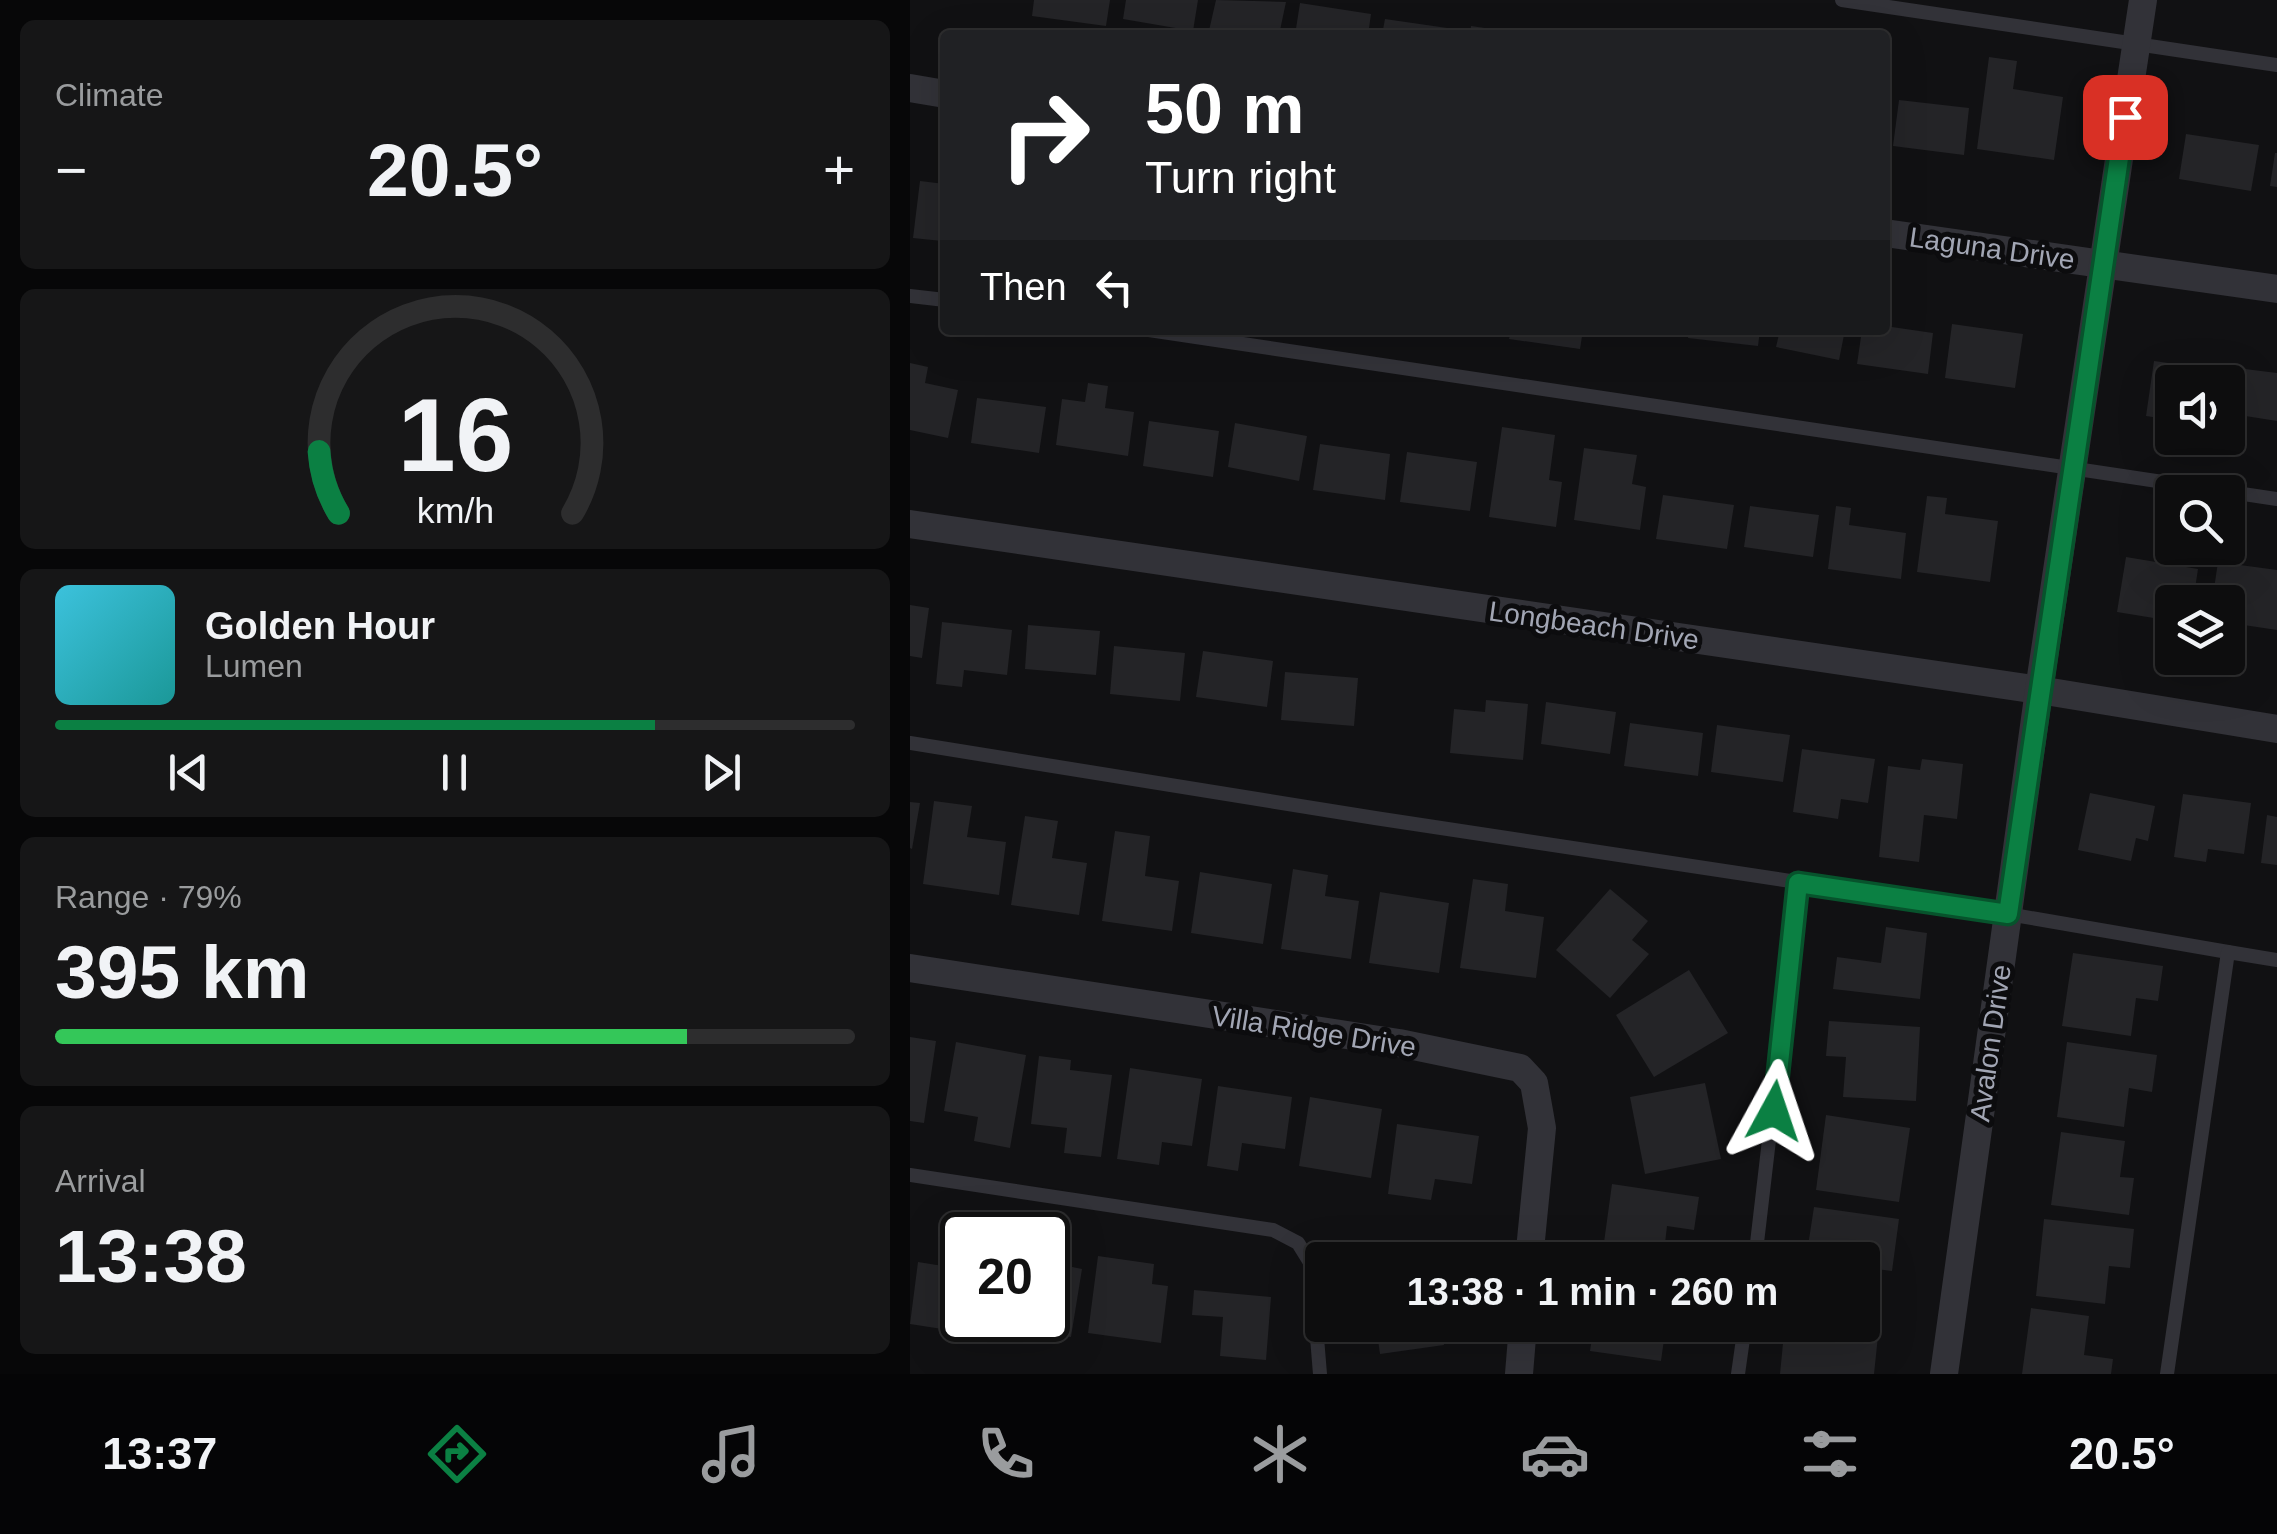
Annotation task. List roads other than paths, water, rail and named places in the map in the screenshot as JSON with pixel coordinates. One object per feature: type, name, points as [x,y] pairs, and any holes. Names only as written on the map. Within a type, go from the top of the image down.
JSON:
[{"type":"street","name":"Avalon Drive","points":[[1944,1374],[2040,690],[2143,0]]},
{"type":"street","points":[[910,88],[940,93]]},
{"type":"street","name":"Laguna Drive","points":[[1890,234],[2277,290]]},
{"type":"street","name":"Longbeach Drive","points":[[910,524],[2040,690],[2277,729]]},
{"type":"street","name":"Villa Ridge Drive","points":[[910,968],[1399,1043],[1520,1068],[1534,1083],[1542,1128],[1532,1242]]},
{"type":"street","points":[[1519,1374],[1522,1342]]},
{"type":"lane","points":[[1842,0],[2277,65]]},
{"type":"lane","points":[[910,296],[940,299]]},
{"type":"lane","points":[[1182,335],[2277,499]]},
{"type":"lane","points":[[910,743],[2008,914],[2277,960]]},
{"type":"lane","points":[[1756,1242],[1798,883]]},
{"type":"lane","points":[[2167,1374],[2228,952]]},
{"type":"lane","points":[[910,1175],[1273,1230],[1298,1243],[1311,1264],[1320,1374]]},
{"type":"lane","points":[[1738,1374],[1743,1342]]}]
